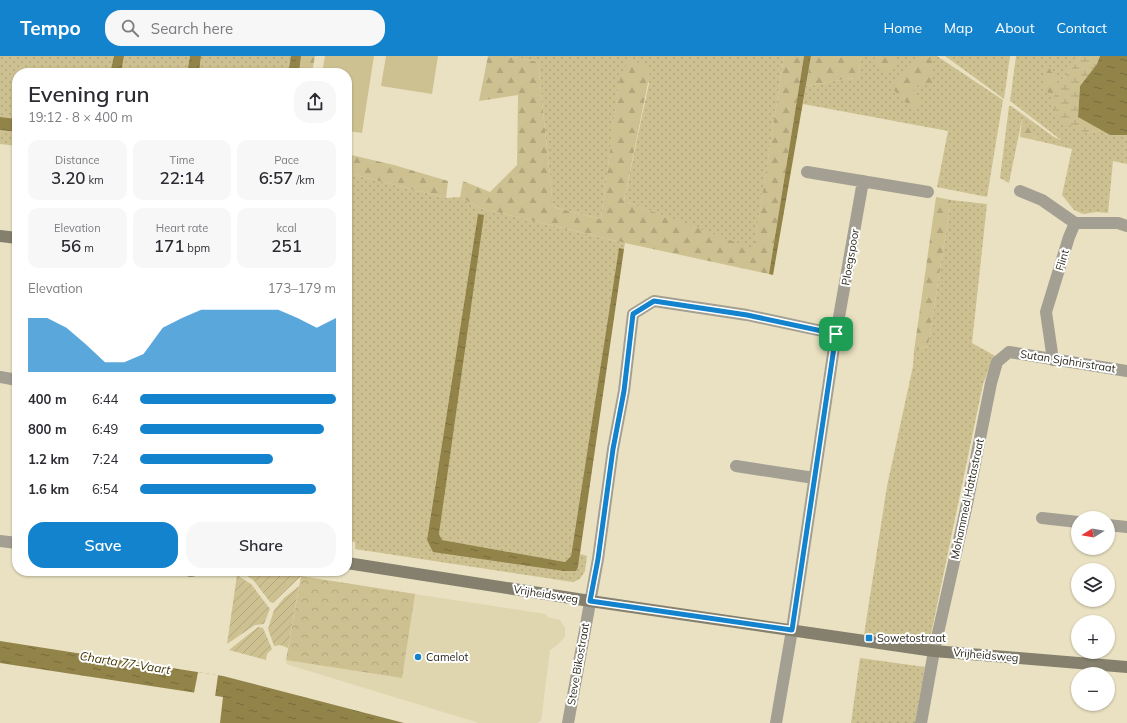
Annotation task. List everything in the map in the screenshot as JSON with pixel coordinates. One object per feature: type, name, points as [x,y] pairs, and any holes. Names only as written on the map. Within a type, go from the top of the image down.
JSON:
[{"type":"street","points":[[807,172],[928,192]]},
{"type":"street","name":"Ploegspoor","points":[[836,334],[863,181]]},
{"type":"street","points":[[1020,190],[1042,200],[1075,223],[1118,223],[1127,226]]},
{"type":"street","name":"Flint","points":[[1053,360],[1046,312],[1069,237],[1075,223]]},
{"type":"street","points":[[0,236],[12,237]]},
{"type":"street","name":"Steve Bikostraat","points":[[568,723],[598,559],[613,449],[624,391],[633,314],[654,301],[747,315],[836,334]]},
{"type":"street","points":[[776,723],[792,630],[836,334]]},
{"type":"street","name":"Sutan Sjahrirstraat","points":[[1009,352],[1127,371]]},
{"type":"street","name":"Mohammed Hattastraat","points":[[921,723],[934,651],[967,504],[990,383],[997,362],[1009,352]]},
{"type":"street","points":[[0,377],[12,379]]},
{"type":"street","points":[[736,466],[814,478]]},
{"type":"street","points":[[1042,518],[1071,521]]},
{"type":"street","points":[[1115,526],[1127,527]]},
{"type":"street","points":[[0,541],[12,542]]},
{"type":"street","name":"Vrijheidsweg","points":[[352,564],[590,601],[934,651],[1127,667]]},
{"type":"shaded area","name":"Camelot","points":[[302,577],[546,614],[547,617],[560,620],[565,628],[565,637],[550,650],[541,721],[537,723],[479,723],[286,664]]},
{"type":"green space","points":[[0,56],[114,56],[111,68],[12,68],[12,118],[0,117]]},
{"type":"green space","points":[[124,56],[190,56],[188,68],[122,68]]},
{"type":"green space","points":[[201,56],[291,56],[289,68],[200,68]]},
{"type":"green space","points":[[301,56],[315,56],[313,68],[300,68]]},
{"type":"green space","points":[[325,56],[374,56],[362,133],[352,132],[352,68],[323,68]]},
{"type":"green space","points":[[386,56],[438,56],[432,94],[381,86]]},
{"type":"green space","points":[[488,56],[509,56],[538,62],[553,207],[601,219],[620,76],[630,59],[651,68],[624,201],[754,249],[784,56],[804,56],[769,274],[625,243],[480,208],[460,197],[463,181],[490,192],[517,165],[518,95],[479,101]]},
{"type":"green space","points":[[509,56],[784,56],[754,250],[624,201],[649,83],[631,59],[620,77],[601,219],[553,207],[538,62]]},
{"type":"green space","points":[[811,56],[861,56],[858,78],[806,86]]},
{"type":"green space","points":[[861,56],[937,56],[1003,100],[987,197],[937,187],[948,131],[803,104],[806,86],[858,78]]},
{"type":"green space","points":[[874,56],[895,56],[899,63],[891,73],[877,66]]},
{"type":"green space","points":[[918,56],[926,56],[932,61],[932,86],[920,83],[912,93],[921,100],[913,110],[892,88]]},
{"type":"green space","points":[[945,56],[1010,56],[1004,99]]},
{"type":"green space","points":[[1016,56],[1081,56],[1059,84],[1086,133],[1101,130],[1110,135],[1127,135],[1127,164],[1113,161],[1108,213],[1097,212],[1083,214],[1074,210],[1062,195],[1072,149],[1039,141],[1022,119],[1009,183],[1000,178],[1009,106],[1054,137],[1061,140],[1010,101]]},
{"type":"green space","points":[[1081,56],[1100,56],[1097,64],[1080,86],[1078,116],[1101,130],[1086,133],[1061,121],[1052,104],[1059,84]]},
{"type":"green space","points":[[1046,63],[1059,84],[1055,97],[1042,88]]},
{"type":"green space","points":[[1022,118],[1039,141],[1020,137]]},
{"type":"green space","points":[[0,130],[12,131],[12,145],[0,144]]},
{"type":"green space","points":[[352,155],[394,165],[448,181],[446,198],[352,174]]},
{"type":"green space","points":[[352,174],[446,198],[460,197],[480,208],[625,243],[624,249],[619,249],[571,556],[565,562],[441,540],[439,534],[478,214],[427,540],[431,545],[578,567],[580,554],[587,556],[585,571],[580,579],[573,582],[355,549],[355,542],[352,542]]},
{"type":"green space","points":[[936,197],[951,200],[928,346],[914,351]]},
{"type":"green space","points":[[951,200],[987,204],[972,343],[997,357],[990,366],[983,384],[929,644],[864,635],[887,486],[913,366],[914,351],[928,346]]},
{"type":"green space","points":[[237,576],[239,576],[251,584],[270,609],[264,624],[255,625],[227,644]]},
{"type":"green space","points":[[248,576],[301,576],[273,603],[270,602],[254,581]]},
{"type":"green space","points":[[301,576],[415,594],[402,678],[286,660]]},
{"type":"green space","points":[[299,586],[288,648],[280,645],[274,646],[268,629],[274,610],[284,598]]},
{"type":"green space","points":[[258,627],[263,628],[272,649],[267,654],[266,660],[229,650]]},
{"type":"green space","points":[[860,658],[925,667],[915,723],[851,723]]},
{"type":"water","points":[[114,56],[124,56],[122,68],[111,68]]},
{"type":"water","points":[[190,56],[201,56],[200,68],[188,68]]},
{"type":"water","points":[[291,56],[301,56],[300,68],[289,68]]},
{"type":"water","points":[[804,56],[811,56],[773,275],[769,274]]},
{"type":"water","points":[[1100,56],[1127,56],[1127,135],[1110,135],[1078,117],[1080,86],[1097,64]]},
{"type":"water","points":[[0,117],[12,118],[12,131],[0,130]]},
{"type":"water","points":[[478,214],[484,215],[439,534],[442,540],[565,562],[571,556],[619,248],[624,249],[578,567],[576,571],[564,571],[433,552],[427,540]]},
{"type":"water","name":"Charta 77-Vaart","points":[[0,641],[223,676],[404,723],[220,723],[223,697],[0,663]]},
{"type":"pier","points":[[198,672],[218,675],[215,697],[194,693]]},
{"type":"place","name":"Sowetostraat","points":[[869,638]]},
{"type":"place","name":"Camelot","points":[[418,657]]},
{"type":"route","points":[[654,301],[747,315],[836,334],[792,630],[590,601],[598,559],[613,449],[624,391],[633,314],[654,301]]}]
